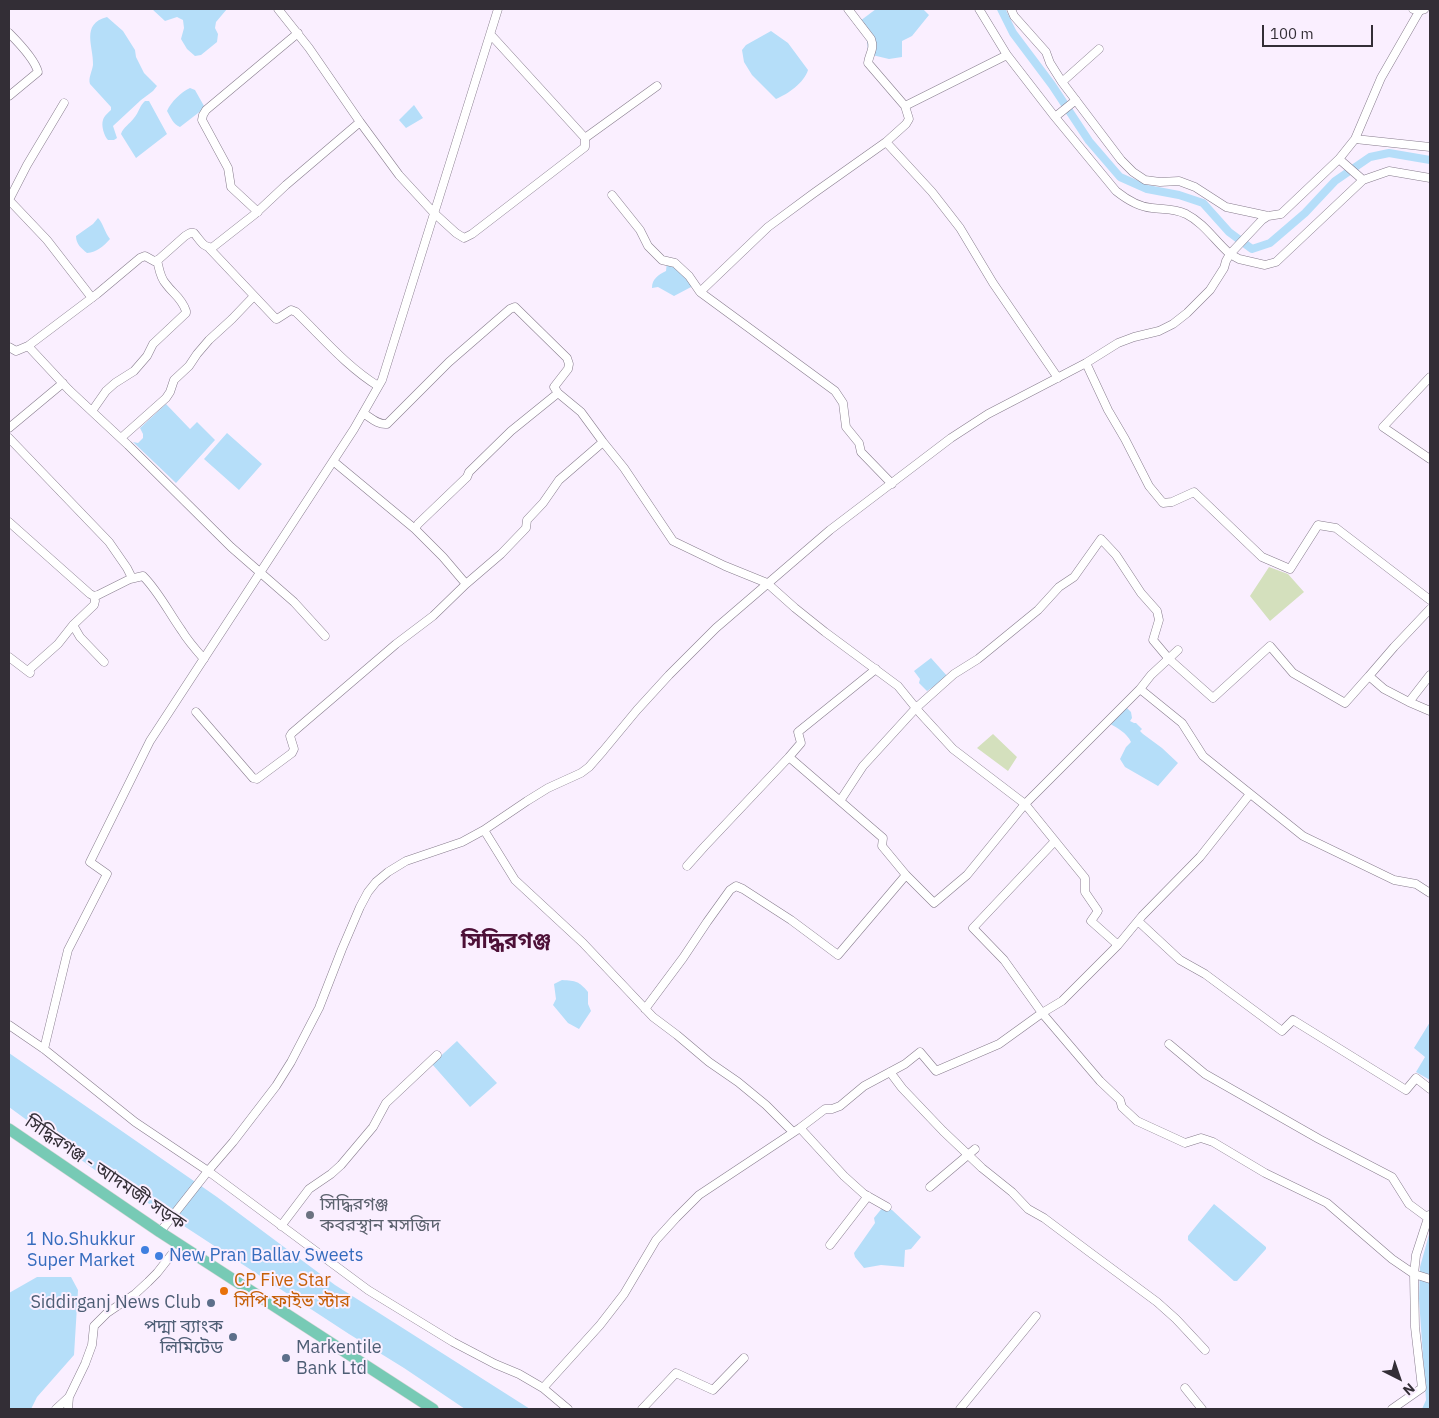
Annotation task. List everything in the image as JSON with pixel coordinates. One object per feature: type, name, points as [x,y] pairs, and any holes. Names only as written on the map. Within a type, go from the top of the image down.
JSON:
[{"type":"main road","name":"সিদ্ধিরগঞ্জ - আদমজী সড়ক","points":[[9,1129],[178,1244],[433,1409]]},
{"type":"street","points":[[278,9],[310,48],[398,175],[434,213],[464,238],[468,237],[585,147],[585,138],[491,35]]},
{"type":"street","points":[[44,1048],[68,950],[107,874],[90,862],[150,741],[333,461],[363,413],[386,369],[498,9]]},
{"type":"street","points":[[700,292],[768,227],[886,142],[909,119],[905,106],[868,63],[873,44],[848,9]]},
{"type":"street","points":[[978,9],[1007,54],[1110,184],[1127,200],[1151,208],[1162,208],[1187,214],[1239,259],[1264,265],[1276,262],[1361,178],[1390,171],[1430,178]]},
{"type":"street","points":[[1011,9],[1014,16],[1046,52],[1050,63],[1075,101],[1121,160],[1133,172],[1145,180],[1160,182],[1179,180],[1195,187],[1226,207],[1265,218],[1281,214],[1340,160],[1355,139],[1381,78],[1419,9]]},
{"type":"street","points":[[258,212],[231,187],[228,168],[202,120],[203,115],[206,110],[298,33]]},
{"type":"street","points":[[9,34],[36,66],[38,72],[9,96]]},
{"type":"street","points":[[1062,82],[1099,50]]},
{"type":"street","points":[[905,106],[1007,54]]},
{"type":"street","points":[[585,138],[657,86]]},
{"type":"street","points":[[1057,116],[1075,101]]},
{"type":"street","points":[[64,103],[9,200],[47,240],[92,298]]},
{"type":"street","points":[[208,248],[213,247],[258,212],[286,185],[360,122]]},
{"type":"street","points":[[1355,139],[1430,147]]},
{"type":"street","points":[[886,142],[932,192],[960,228],[993,283],[1058,378]]},
{"type":"street","points":[[1340,160],[1361,178]]},
{"type":"street","points":[[612,196],[640,230],[648,246],[662,260],[675,263],[689,276],[700,292],[834,391],[843,403],[846,427],[859,443],[861,452],[892,484]]},
{"type":"street","points":[[160,1232],[276,1086],[291,1062],[319,1008],[360,907],[368,892],[388,872],[406,861],[462,842],[484,830],[548,788],[571,778],[589,767],[669,675],[716,628],[824,535],[951,438],[988,414],[1086,364],[1118,343],[1159,331],[1174,324],[1210,290],[1224,268],[1231,252],[1265,218]]},
{"type":"street","points":[[9,347],[16,351],[28,346],[92,298],[140,258],[145,256],[154,261],[158,260],[185,236],[194,233],[276,319],[291,310],[296,312],[339,356],[365,378],[378,386]]},
{"type":"street","points":[[92,411],[106,391],[134,370],[147,356],[153,344],[186,313],[181,300],[162,278],[158,260]]},
{"type":"street","points":[[121,438],[166,398],[174,380],[189,366],[203,347],[254,296]]},
{"type":"street","points":[[363,413],[379,423],[387,424],[449,362],[510,308],[515,307],[567,358],[568,369],[554,387],[558,393],[581,412],[602,442],[624,468],[672,541],[767,583],[810,620],[898,686],[953,749],[1025,804],[1085,878],[1084,892],[1098,911],[1091,921],[1118,946]]},
{"type":"street","points":[[28,346],[63,383],[214,530],[294,602],[325,636]]},
{"type":"street","points":[[1086,364],[1108,410],[1149,486],[1163,503],[1172,502],[1194,492],[1262,557],[1290,570],[1318,525],[1336,528],[1430,600]]},
{"type":"street","points":[[1430,377],[1383,427],[1400,440],[1408,442],[1430,459]]},
{"type":"street","points":[[9,428],[63,383]]},
{"type":"street","points":[[415,529],[511,431],[558,393]]},
{"type":"street","points":[[9,438],[109,542],[132,578]]},
{"type":"street","points":[[196,712],[253,778],[256,779],[292,753],[294,749],[290,736],[292,733],[389,650],[433,616],[501,554],[526,528],[527,520],[543,503],[559,480],[602,442]]},
{"type":"street","points":[[333,461],[415,529],[466,584]]},
{"type":"street","points":[[9,522],[94,596]]},
{"type":"street","points":[[840,801],[863,766],[916,708],[954,674],[978,659],[1038,610],[1060,587],[1074,577],[1101,539],[1116,555],[1141,593],[1157,612],[1159,620],[1153,640],[1169,659],[1213,698],[1270,646],[1293,672],[1345,703],[1430,609]]},
{"type":"street","points":[[94,596],[132,578],[143,576],[204,659]]},
{"type":"street","points":[[9,657],[30,672],[31,668],[58,644],[94,605],[94,596]]},
{"type":"street","points":[[73,626],[80,637],[104,662]]},
{"type":"street","points":[[789,757],[883,838],[882,846],[906,875],[934,903],[967,875],[1025,804],[1140,689],[1151,675],[1178,650]]},
{"type":"street","points":[[688,866],[801,743],[798,732],[876,669]]},
{"type":"street","points":[[1409,702],[1430,675]]},
{"type":"street","points":[[1369,676],[1384,689],[1430,711]]},
{"type":"street","points":[[1140,689],[1182,723],[1202,756],[1302,836],[1394,880],[1416,884],[1430,893]]},
{"type":"street","points":[[544,1388],[618,1302],[656,1240],[700,1195],[825,1109],[840,1106],[864,1086],[905,1064],[920,1052],[936,1071],[999,1044],[1062,1001],[1118,946],[1138,921],[1200,857],[1250,794]]},
{"type":"street","points":[[484,830],[515,880],[583,943],[653,1017],[709,1062],[738,1082],[766,1105],[793,1132]]},
{"type":"street","points":[[1055,841],[972,928],[1004,960],[1042,1013],[1100,1081],[1120,1100],[1122,1107],[1137,1121],[1185,1143],[1201,1138],[1213,1142],[1264,1173],[1327,1203],[1392,1260],[1414,1274],[1430,1279]]},
{"type":"street","points":[[645,1009],[730,890],[736,886],[791,920],[838,956],[906,875]]},
{"type":"street","points":[[1138,921],[1180,960],[1205,974],[1282,1031],[1292,1020],[1406,1090],[1416,1078],[1430,1089]]},
{"type":"street","points":[[9,1025],[44,1048],[135,1122],[208,1171],[368,1290],[453,1342],[544,1388],[568,1409]]},
{"type":"street","points":[[1169,1044],[1205,1074],[1319,1139],[1392,1177],[1408,1204],[1429,1216],[1416,1255],[1414,1274],[1415,1327],[1426,1387],[1392,1409]]},
{"type":"street","points":[[281,1226],[308,1189],[332,1174],[341,1165],[373,1127],[386,1103],[438,1055]]},
{"type":"street","points":[[890,1072],[902,1088],[968,1155],[1012,1192],[1028,1209],[1044,1218],[1157,1302],[1205,1350]]},
{"type":"street","points":[[800,1128],[844,1176],[868,1196],[887,1207]]},
{"type":"street","points":[[930,1187],[975,1149]]},
{"type":"street","points":[[830,1245],[868,1196]]},
{"type":"street","points":[[56,1409],[69,1396],[85,1364],[92,1345],[94,1326],[107,1313],[135,1294],[148,1282],[178,1244]]},
{"type":"street","points":[[960,1409],[1036,1316]]},
{"type":"street","points":[[642,1409],[676,1373],[713,1390],[744,1358]]},
{"type":"street","points":[[1185,1388],[1202,1409]]},
{"type":"street","points":[[68,1409],[69,1396]]},
{"type":"green space","points":[[1269,567],[1288,574],[1304,592],[1270,621],[1250,596]]},
{"type":"green space","points":[[993,734],[1017,757],[1008,771],[977,748]]},
{"type":"water","points":[[152,9],[227,9],[216,22],[217,42],[201,55],[195,56],[187,49],[181,39],[184,28],[183,20],[177,17],[165,21]]},
{"type":"water","points":[[876,9],[923,9],[929,15],[912,36],[902,41],[902,57],[889,59],[868,54],[866,37],[856,24]]},
{"type":"water","points":[[107,17],[123,31],[135,50],[136,57],[144,73],[157,86],[113,126],[117,138],[114,140],[108,140],[102,125],[111,107],[90,84],[93,65],[91,31],[99,20]]},
{"type":"water","points":[[771,31],[788,43],[808,70],[795,88],[776,99],[752,75],[744,62],[742,50],[746,45]]},
{"type":"water","points":[[190,88],[195,90],[204,106],[202,110],[180,127],[174,122],[167,111],[183,92]]},
{"type":"water","points":[[145,101],[149,101],[167,134],[136,158],[121,134],[123,129],[136,116]]},
{"type":"water","points":[[414,105],[423,118],[406,128],[399,120]]},
{"type":"water","points":[[98,218],[110,239],[100,248],[87,253],[78,244],[76,236]]},
{"type":"water","points":[[667,262],[674,264],[693,286],[674,296],[658,287],[652,288],[656,278],[666,271]]},
{"type":"water","points":[[166,404],[190,429],[197,422],[215,440],[176,483],[133,442],[138,443],[143,438],[140,428]]},
{"type":"water","points":[[227,433],[262,464],[239,490],[204,459]]},
{"type":"water","points":[[931,658],[948,677],[927,691],[919,683],[920,679],[914,671]]},
{"type":"water","points":[[1125,706],[1131,712],[1132,718],[1130,721],[1136,723],[1142,729],[1140,731],[1143,734],[1178,763],[1158,786],[1125,767],[1120,759],[1131,742],[1124,733],[1109,723]]},
{"type":"water","points":[[562,980],[577,982],[588,992],[588,1004],[591,1011],[579,1029],[568,1023],[553,1005],[556,999],[554,984]]},
{"type":"water","points":[[1430,1022],[1430,1080],[1416,1072],[1425,1057],[1414,1048]]},
{"type":"water","points":[[457,1041],[497,1083],[470,1107],[432,1064]]},
{"type":"water","points":[[9,1053],[217,1197],[335,1285],[530,1409],[465,1409],[95,1170],[9,1107]]},
{"type":"water","points":[[1214,1204],[1266,1247],[1237,1281],[1234,1281],[1188,1240],[1188,1236]]},
{"type":"water","points":[[883,1207],[892,1210],[921,1237],[911,1249],[905,1250],[904,1267],[881,1265],[864,1268],[854,1253],[875,1223],[874,1218]]},
{"type":"water","points":[[1430,1231],[1430,1409],[1422,1409],[1426,1400],[1419,1299],[1420,1267]]},
{"type":"water","points":[[37,1277],[71,1277],[78,1290],[74,1355],[37,1397],[31,1409],[9,1409],[9,1293]]},
{"type":"waterway","points":[[1001,9],[1013,33],[1052,85],[1089,141],[1120,177],[1147,189],[1179,195],[1203,203],[1229,232],[1252,249],[1270,243],[1305,213],[1335,181],[1370,157],[1389,153],[1430,160]]},
{"type":"place","name":"সিদ্ধিরগঞ্জ কবরস্থান মসজিদ","points":[[310,1215]]},
{"type":"place","name":"1 No.Shukkur Super Market","points":[[145,1250]]},
{"type":"place","name":"New Pran Ballav Sweets","points":[[159,1256]]},
{"type":"place","name":"CP Five Star সিপি ফাইভ স্টার","points":[[224,1291]]},
{"type":"place","name":"Siddirganj News Club","points":[[211,1303]]},
{"type":"place","name":"পদ্মা ব্যাংক লিমিটেড","points":[[233,1337]]},
{"type":"place","name":"Markentile Bank Ltd","points":[[286,1358]]},
{"type":"district","name":"সিদ্ধিরগঞ্জ","points":[[506,942]]}]
